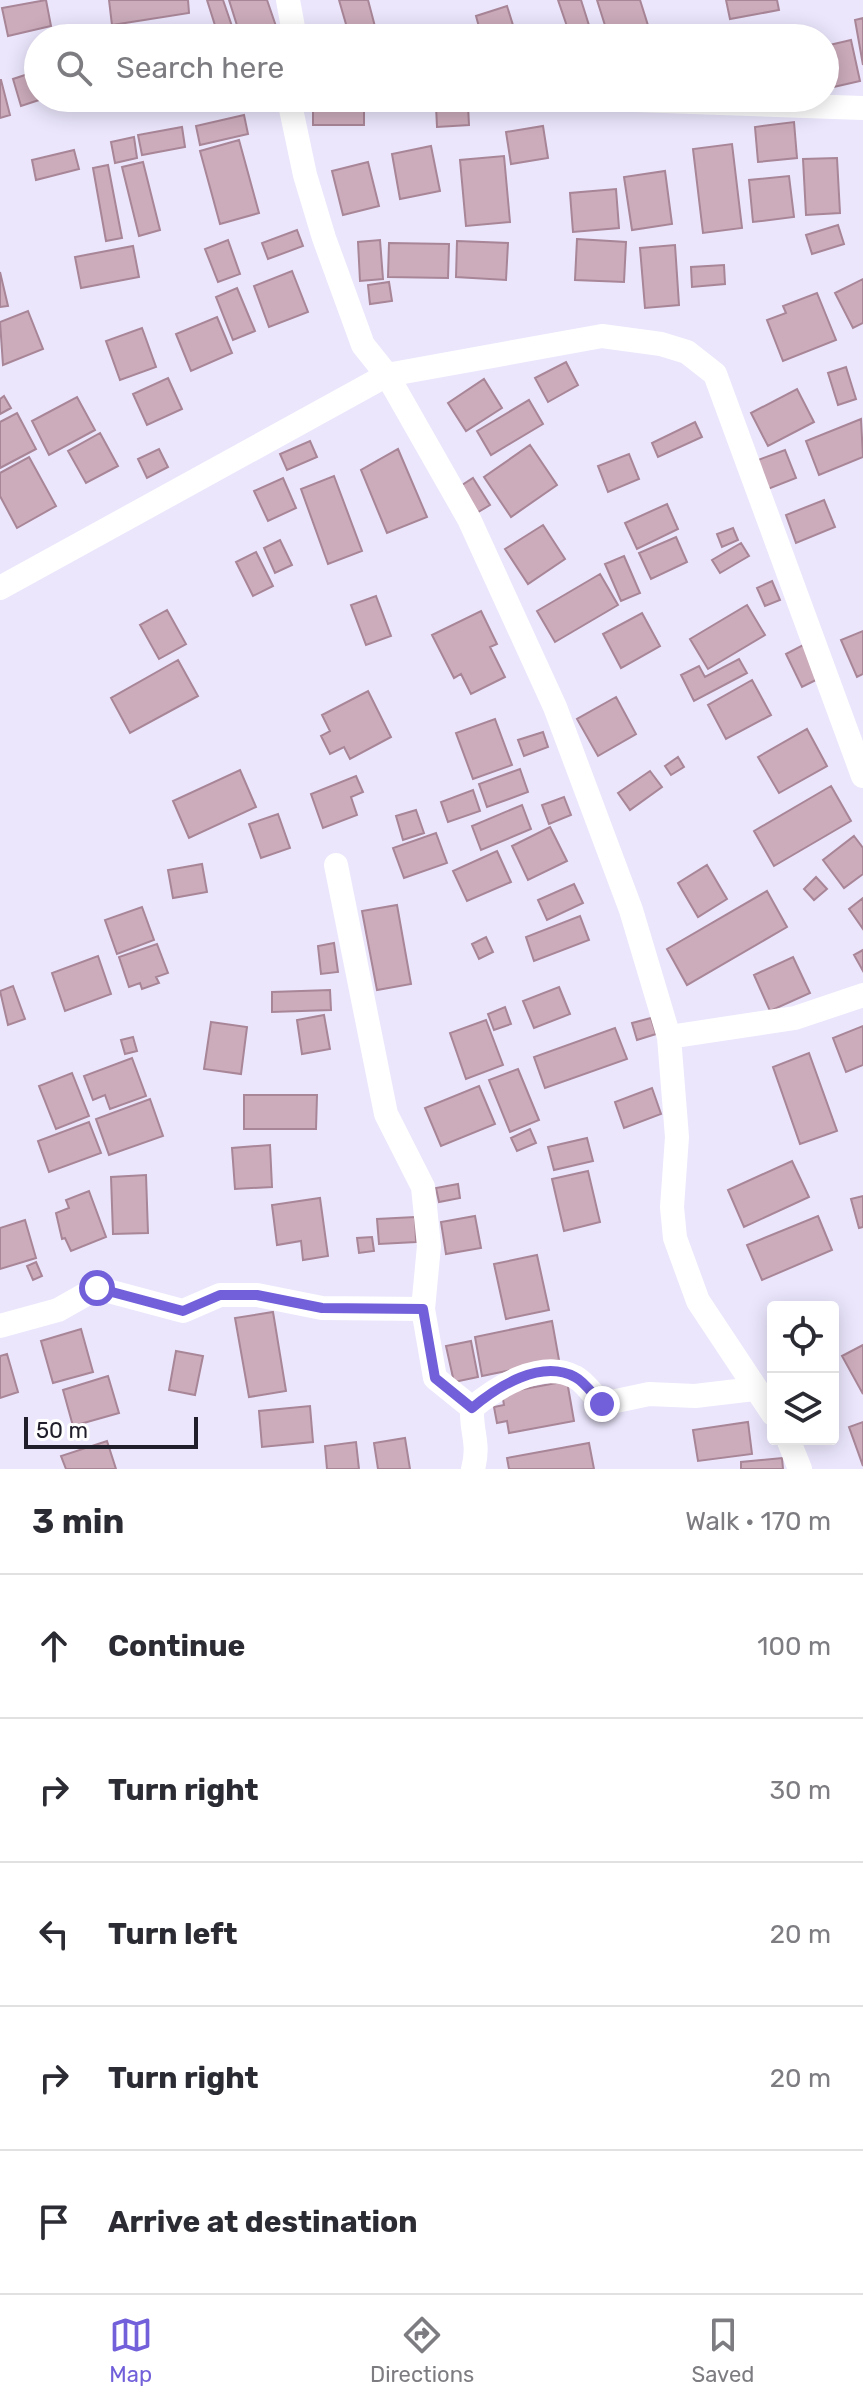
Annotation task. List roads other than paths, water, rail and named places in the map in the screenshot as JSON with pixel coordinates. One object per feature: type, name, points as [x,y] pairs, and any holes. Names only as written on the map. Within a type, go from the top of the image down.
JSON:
[{"type":"street","points":[[288,0],[292,24]]},
{"type":"street","points":[[839,107],[863,108]]},
{"type":"street","points":[[292,112],[305,175],[324,238],[363,345],[387,375],[469,519],[555,707],[631,910],[669,1037],[677,1137],[672,1207],[675,1238],[698,1301],[767,1406]]},
{"type":"street","points":[[0,588],[387,375],[602,336],[661,344],[687,352],[715,374],[863,776]]},
{"type":"street","points":[[336,865],[386,1114],[423,1187],[429,1246],[423,1309],[435,1378],[472,1408]]},
{"type":"street","points":[[669,1037],[795,1018],[863,995]]},
{"type":"street","points":[[0,1326],[58,1310],[97,1288],[183,1311],[220,1295],[257,1295],[322,1308],[423,1309]]},
{"type":"street","points":[[473,1469],[479,1448],[471,1427],[472,1408],[493,1390],[545,1370],[576,1377],[602,1404],[649,1394],[695,1396],[754,1389]]},
{"type":"street","points":[[790,1445],[800,1469]]}]
